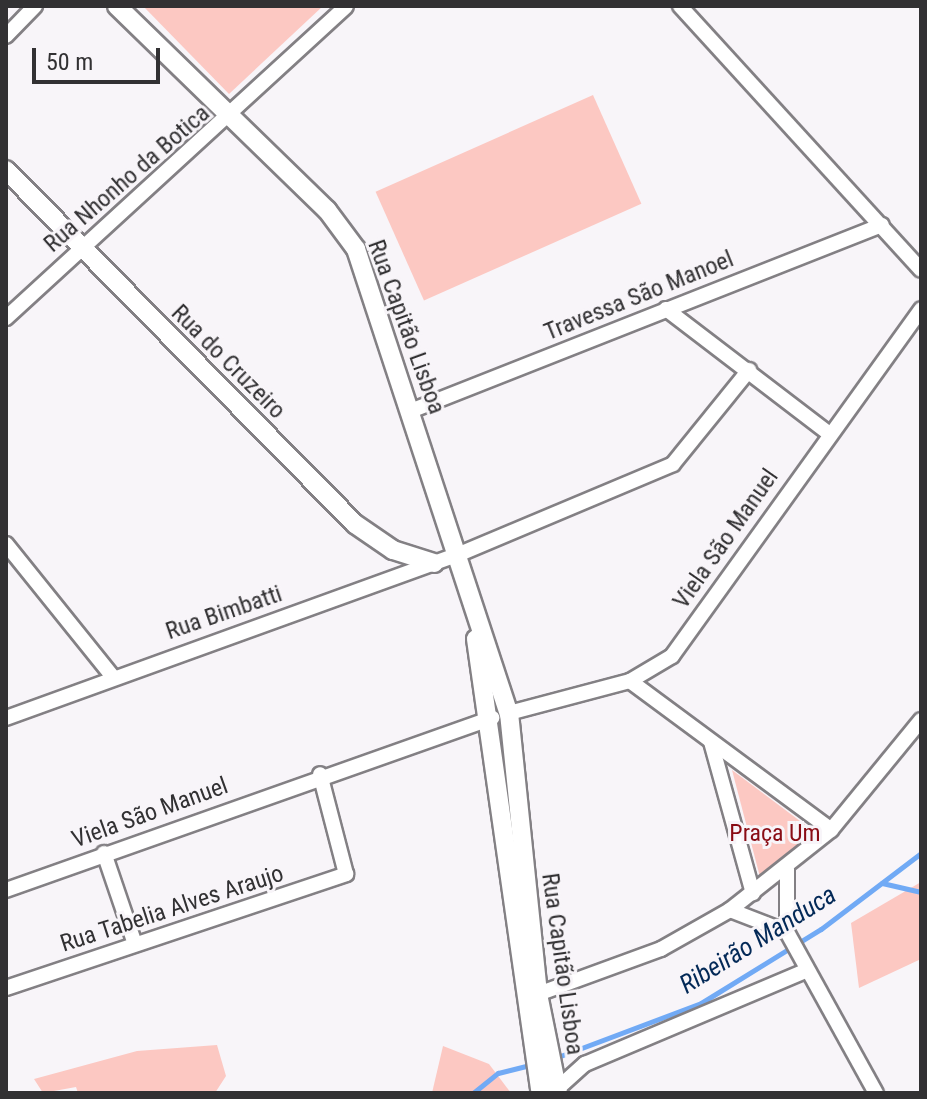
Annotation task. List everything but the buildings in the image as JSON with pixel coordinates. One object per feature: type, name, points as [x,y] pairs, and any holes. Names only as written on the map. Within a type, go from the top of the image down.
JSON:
[{"type":"street","points":[[6,36],[35,6]]},
{"type":"street","name":"Rua Capitão Lisboa","points":[[117,6],[327,210],[356,249],[413,410],[475,608],[500,715],[538,994],[538,1036]]},
{"type":"street","name":"Rua Nhonho da Botica","points":[[6,318],[230,117],[346,6]]},
{"type":"street","points":[[680,6],[921,270]]},
{"type":"street","name":"Rua do Cruzeiro","points":[[6,170],[355,524],[393,550],[434,563]]},
{"type":"street","name":"Travessa São Manoel","points":[[413,410],[882,225]]},
{"type":"street","points":[[666,309],[827,432]]},
{"type":"street","name":"Viela São Manuel","points":[[6,890],[320,774],[500,715],[630,681],[672,656],[827,432],[921,309]]},
{"type":"street","name":"Rua Bimbatti","points":[[6,718],[112,676],[457,555],[673,464],[749,370]]},
{"type":"street","points":[[6,544],[112,676]]},
{"type":"street","points":[[630,681],[831,830]]},
{"type":"street","name":"Rua Capitão Lisboa","points":[[500,715],[538,1036],[552,1092]]},
{"type":"street","points":[[538,994],[661,949],[730,910],[787,869],[831,830],[921,720]]},
{"type":"street","points":[[711,742],[753,893]]},
{"type":"street","name":"Rua Tabelia Alves Araujo","points":[[6,988],[134,941],[349,869],[320,774]]},
{"type":"street","points":[[104,853],[134,941]]},
{"type":"street","points":[[787,869],[788,935],[876,1093]]},
{"type":"street","points":[[730,910],[788,935]]},
{"type":"street","points":[[552,1092],[585,1064],[807,970]]},
{"type":"green space","points":[[143,6],[323,6],[229,94]]},
{"type":"green space","points":[[593,95],[641,204],[424,301],[376,192]]},
{"type":"green space","name":"Praça Um","points":[[732,770],[816,833],[760,877]]},
{"type":"green space","points":[[921,882],[921,959],[859,988],[851,923]]},
{"type":"green space","points":[[217,1045],[226,1076],[215,1093],[78,1093],[76,1087],[43,1093],[34,1079],[137,1051]]},
{"type":"green space","points":[[443,1046],[489,1064],[511,1093],[432,1093]]},
{"type":"waterway","name":"Ribeirão Manduca","points":[[555,1058],[701,1003],[821,929],[921,853]]},
{"type":"waterway","points":[[882,883],[921,892]]},
{"type":"waterway","name":"Ribeirão Manduca","points":[[473,1093],[498,1073],[533,1064]]}]
